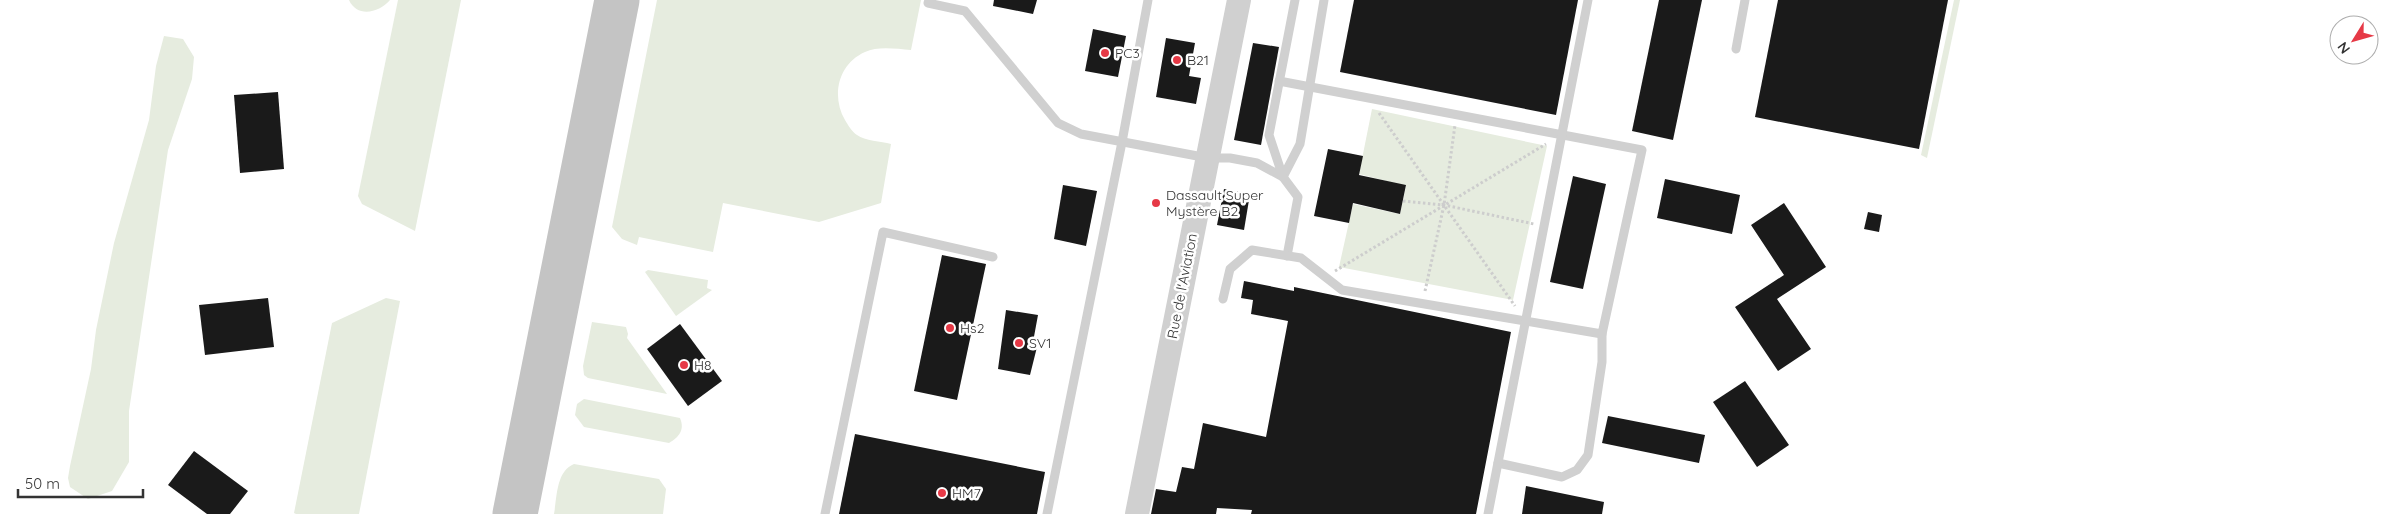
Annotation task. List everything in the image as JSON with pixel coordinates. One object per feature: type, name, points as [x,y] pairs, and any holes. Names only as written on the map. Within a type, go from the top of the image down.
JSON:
[{"type":"street","name":"Rue de l'Aviation","points":[[1137,514],[1240,0]]},
{"type":"lane","points":[[929,0],[928,3],[965,11],[1058,123],[1081,134],[1208,158],[1230,158],[1257,163],[1283,177]]},
{"type":"lane","points":[[1047,514],[1122,142],[1148,0]]},
{"type":"lane","points":[[1287,256],[1298,197],[1283,177],[1269,135],[1295,0]]},
{"type":"lane","points":[[1283,177],[1300,144],[1324,0]]},
{"type":"lane","points":[[1488,514],[1588,0]]},
{"type":"lane","points":[[1736,49],[1746,0]]},
{"type":"lane","points":[[1279,81],[1642,150],[1602,334],[1602,362],[1588,455],[1577,470],[1562,477],[1498,463]]},
{"type":"lane","points":[[825,514],[883,232],[993,257]]},
{"type":"lane","points":[[1223,299],[1230,269],[1252,250],[1301,258],[1342,290],[1602,334]]},
{"type":"path","points":[[1369,99],[1526,320]]},
{"type":"path","points":[[1423,304],[1444,206],[1456,115]]},
{"type":"path","points":[[1325,277],[1562,135]]},
{"type":"path","points":[[1403,200],[1444,206],[1544,226]]},
{"type":"shaded area","points":[[349,0],[390,0],[380,8],[368,12],[357,9]]},
{"type":"shaded area","points":[[398,0],[461,0],[415,231],[362,204],[358,196]]},
{"type":"shaded area","points":[[657,0],[921,0],[911,50],[881,48],[870,50],[856,57],[843,72],[838,91],[841,111],[845,120],[857,135],[864,139],[891,144],[881,203],[819,222],[723,203],[713,252],[639,237],[637,245],[622,239],[612,227]]},
{"type":"shaded area","points":[[1954,0],[1960,0],[1927,158],[1921,155]]},
{"type":"shaded area","points":[[164,36],[183,39],[194,57],[192,79],[168,150],[129,411],[129,462],[112,491],[88,499],[70,487],[68,478],[91,369],[96,330],[114,243],[149,120],[156,66]]},
{"type":"shaded area","points":[[1372,109],[1547,146],[1513,300],[1339,267],[1353,204],[1400,214],[1406,186],[1359,174]]},
{"type":"shaded area","points":[[648,270],[708,280],[707,288],[712,290],[676,316],[645,272]]},
{"type":"shaded area","points":[[386,298],[400,301],[359,514],[296,514],[294,513],[332,323]]},
{"type":"shaded area","points":[[592,322],[626,327],[627,338],[667,394],[588,378],[584,375],[583,366]]},
{"type":"shaded area","points":[[584,399],[680,418],[682,426],[680,433],[669,443],[584,427],[575,415],[577,404]]},
{"type":"shaded area","points":[[574,464],[659,479],[666,489],[663,514],[554,514],[558,486],[564,473]]},
{"type":"building","points":[[994,0],[1037,0],[1033,14],[993,6]]},
{"type":"building","points":[[1354,0],[1578,0],[1556,115],[1340,72]]},
{"type":"building","points":[[1659,0],[1702,0],[1673,140],[1632,131]]},
{"type":"building","points":[[1778,0],[1948,0],[1919,149],[1755,117]]},
{"type":"building","name":"PC3","points":[[1093,29],[1126,36],[1118,77],[1085,71]]},
{"type":"building","name":"B21","points":[[1166,38],[1195,43],[1189,76],[1201,78],[1196,104],[1156,97]]},
{"type":"building","points":[[1253,43],[1279,47],[1261,145],[1234,140]]},
{"type":"building","points":[[278,92],[284,169],[240,173],[234,95]]},
{"type":"building","points":[[1328,149],[1363,156],[1359,175],[1406,185],[1400,214],[1353,203],[1349,223],[1314,216]]},
{"type":"building","points":[[1573,176],[1606,184],[1583,289],[1550,282]]},
{"type":"building","points":[[1665,179],[1740,195],[1732,234],[1657,218]]},
{"type":"building","points":[[1063,185],[1097,191],[1086,246],[1054,239]]},
{"type":"building","points":[[1224,189],[1250,194],[1244,230],[1217,225]]},
{"type":"building","points":[[1784,203],[1826,267],[1777,299],[1811,349],[1778,371],[1735,307],[1784,275],[1751,225]]},
{"type":"building","points":[[1868,212],[1882,215],[1879,232],[1864,229]]},
{"type":"building","name":"Hs2","points":[[942,255],[986,264],[957,400],[914,391]]},
{"type":"building","points":[[1244,281],[1294,291],[1294,287],[1511,332],[1476,514],[1251,514],[1252,510],[1217,508],[1216,514],[1151,514],[1156,489],[1176,492],[1182,467],[1194,469],[1203,423],[1266,437],[1288,321],[1251,314],[1253,300],[1241,298]]},
{"type":"building","points":[[268,298],[274,347],[205,355],[199,305]]},
{"type":"building","name":"SV1","points":[[1006,310],[1038,315],[1033,342],[1038,343],[1030,375],[998,369]]},
{"type":"building","name":"H8","points":[[680,324],[722,381],[688,406],[647,349]]},
{"type":"building","points":[[1745,381],[1789,445],[1757,467],[1713,402]]},
{"type":"building","points":[[1608,416],[1705,435],[1699,463],[1602,443]]},
{"type":"building","name":"HM7","points":[[855,434],[1045,472],[1037,514],[839,514]]},
{"type":"building","points":[[194,451],[248,491],[230,514],[207,514],[168,485]]},
{"type":"building","points":[[1526,486],[1604,502],[1602,514],[1522,514]]},
{"type":"taxiway","points":[[515,514],[617,0]]},
{"type":"place","name":"PC3","points":[[1105,53]]},
{"type":"place","name":"B21","points":[[1177,60]]},
{"type":"place","name":"Dassault Super Mystère B2","points":[[1156,203]]},
{"type":"place","name":"Hs2","points":[[950,328]]},
{"type":"place","name":"SV1","points":[[1019,343]]},
{"type":"place","name":"H8","points":[[684,365]]},
{"type":"place","name":"HM7","points":[[942,493]]}]
